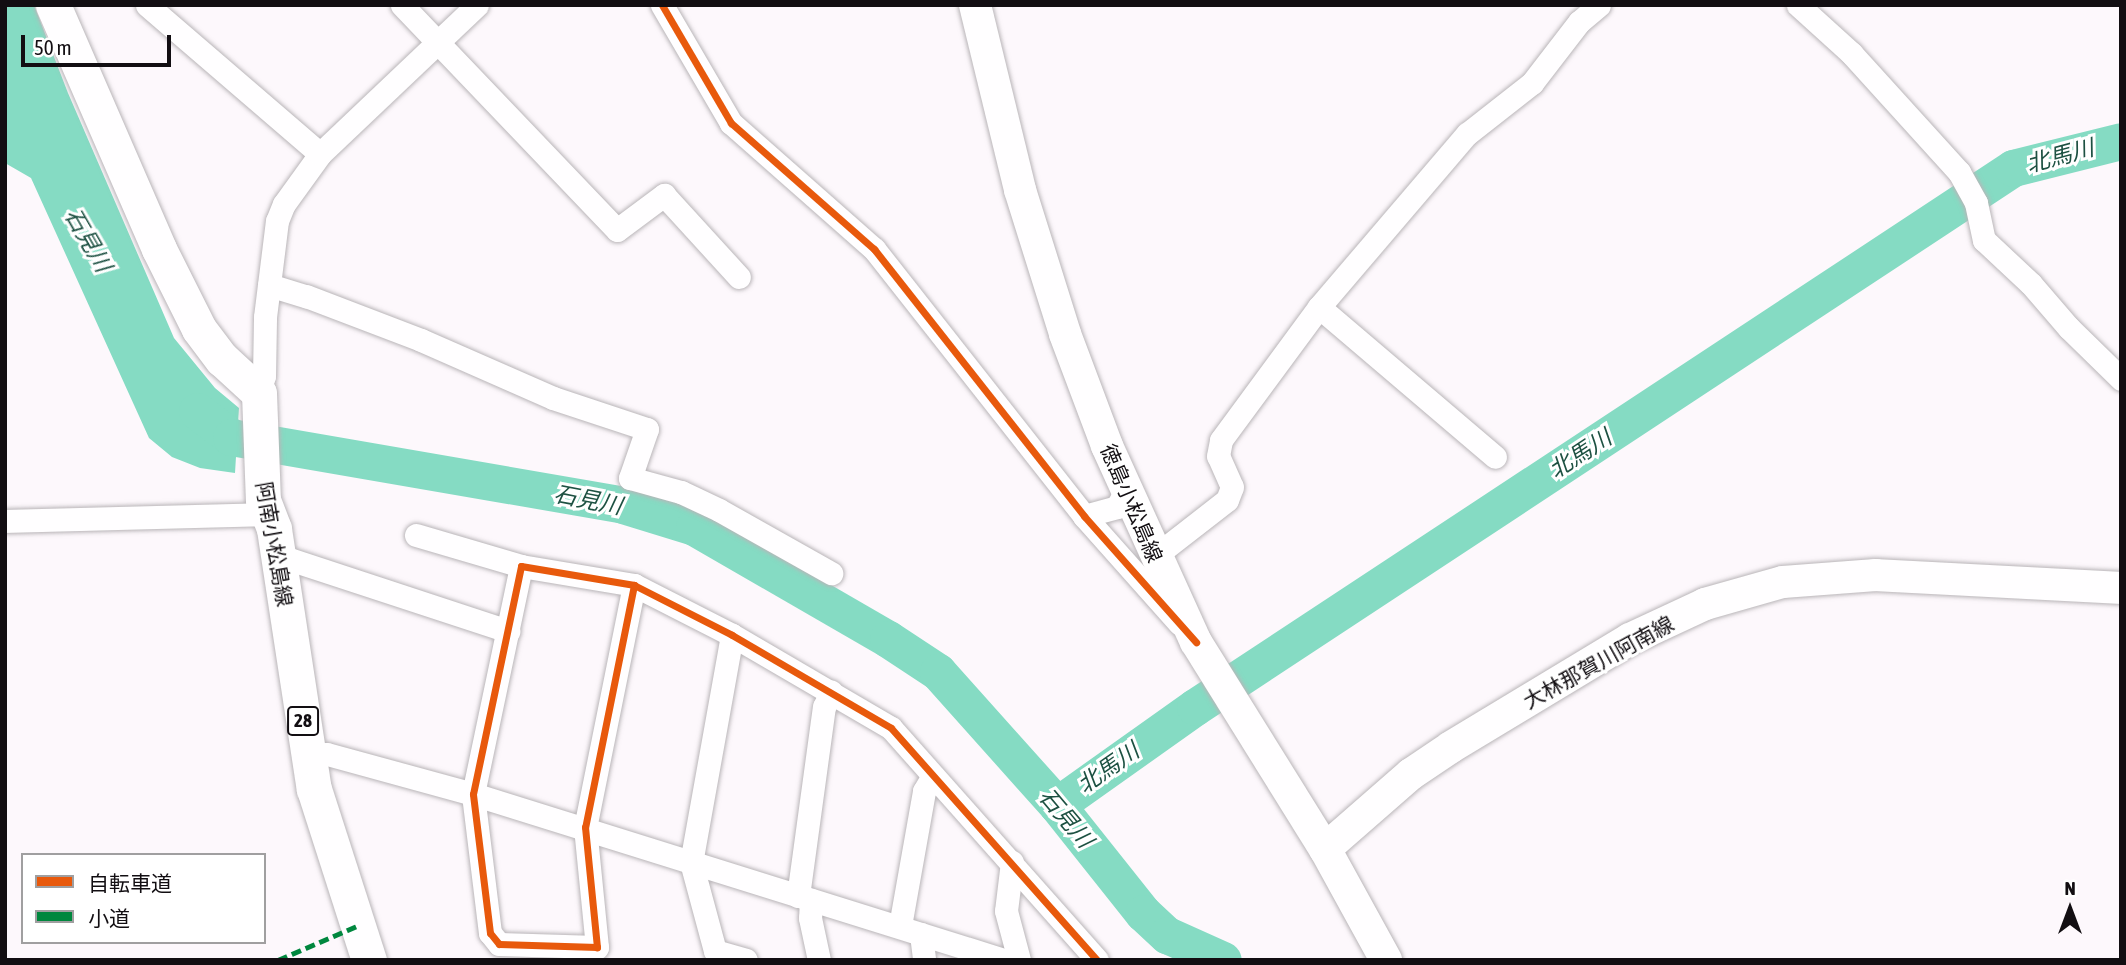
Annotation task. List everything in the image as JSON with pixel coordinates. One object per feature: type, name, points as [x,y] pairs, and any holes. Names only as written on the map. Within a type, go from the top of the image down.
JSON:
[{"type":"main road","points":[[53,5],[159,249],[199,328],[222,359],[260,399]]},
{"type":"main road","name":"徳島小松島線","points":[[975,5],[1032,229],[1065,334],[1126,490],[1196,642],[1325,849],[1386,960]]},
{"type":"main road","name":"阿南小松島線","points":[[260,399],[263,500],[269,514],[279,559],[314,789],[369,960]]},
{"type":"main road","name":"大林那賀川阿南線","points":[[1325,849],[1411,774],[1451,747],[1630,639],[1705,604],[1783,582],[1876,575],[2121,588]]},
{"type":"street","points":[[146,5],[320,154]]},
{"type":"street","points":[[402,5],[617,230],[664,195],[739,277]]},
{"type":"street","points":[[260,399],[264,376],[265,317],[277,221],[284,204],[320,154],[477,5]]},
{"type":"street","points":[[662,5],[731,123],[874,249],[1084,516],[1196,642]]},
{"type":"street","points":[[1155,556],[1227,500],[1232,487],[1218,456],[1221,440],[1319,307],[1467,134],[1532,83],[1579,22],[1599,5]]},
{"type":"street","points":[[1798,5],[1851,53],[1959,172],[1973,196],[1984,240],[2031,284],[2069,328],[2121,379]]},
{"type":"street","points":[[269,285],[306,296],[421,340],[553,398],[647,429],[630,478],[681,492],[719,510],[831,573]]},
{"type":"street","points":[[1319,307],[1494,457]]},
{"type":"street","points":[[1084,516],[1117,507],[1126,490]]},
{"type":"street","points":[[5,521],[269,514]]},
{"type":"street","points":[[416,536],[521,566],[634,585],[732,635],[891,728],[1013,862],[1097,960]]},
{"type":"street","points":[[279,559],[289,559],[508,631]]},
{"type":"street","points":[[521,566],[473,794],[490,933],[499,944],[597,947],[585,827],[634,585]]},
{"type":"street","points":[[732,635],[691,862],[715,951],[746,960]]},
{"type":"street","points":[[819,960],[804,898],[824,707],[831,692]]},
{"type":"street","points":[[308,756],[327,754],[473,794],[1004,960]]},
{"type":"street","points":[[924,960],[910,930],[924,792],[933,776]]},
{"type":"street","points":[[1013,862],[1006,911],[1019,960]]},
{"type":"water","points":[[5,5],[34,5],[68,93],[174,338],[215,388],[239,408],[235,473],[200,468],[172,457],[149,438],[31,178],[5,163]]},
{"type":"waterway","name":"北馬川","points":[[1057,805],[1195,707],[2013,168],[2121,141]]},
{"type":"waterway","name":"石見川","points":[[197,411],[231,437],[623,505],[694,527],[888,639],[938,672],[1057,805],[1143,913],[1167,935],[1223,960]]},
{"type":"marked path","points":[[278,960],[357,926]]},
{"type":"cycle path","points":[[662,5],[731,123],[874,249],[1084,516],[1196,642]]},
{"type":"cycle path","points":[[634,585],[585,827],[597,947],[499,944],[490,933],[473,794],[521,566],[634,585],[732,635],[891,728],[1097,960]]}]
